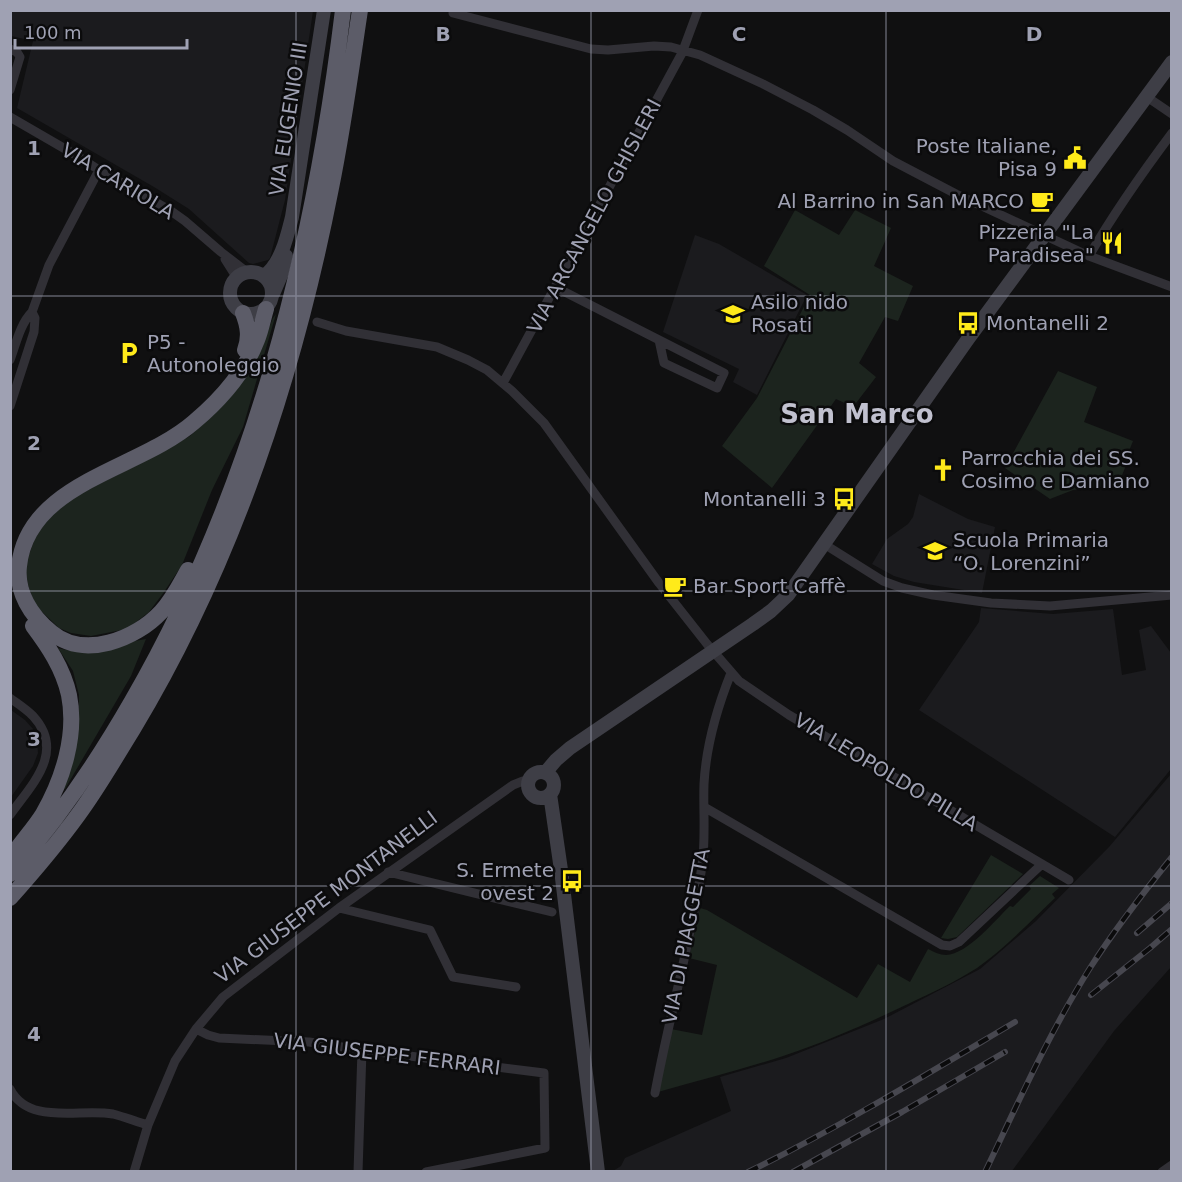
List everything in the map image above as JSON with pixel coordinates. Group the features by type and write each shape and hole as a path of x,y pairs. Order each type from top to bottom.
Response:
{"highway":[{"path":"10,898 80,813 138,721 201,603 232,533 260,456 278,376 322,153 343,10"},
{"path":"10,874 36,845 82,782 135,696 176,621 203,561 278,376 304,310 332,188 360,10"},
{"path":"233,487 176,592 154,619 128,637 98,645 64,640 43,626 30,610 21,590 18,572 21,551 36,521 59,499 75,488 164,443 210,408 227,389 248,358 258,337 269,301"},
{"path":"10,859 32,830 52,796 66,759 71,722 69,694 59,666 52,652 19,605 15,592 11,572 16,541 28,520 55,492 146,445 179,424 204,404 234,368 246,346 249,331 243,313"}],"street":[{"name":"VIA EUGENIO III","path":"269,301 286,259 288,232 296,195 324,10"},
{"name":"VIA ARCANGELO GHISLERI","path":"503,383 683,49 698,10"},
{"path":"454,12 598,50 654,46 683,49 700,55 813,110 903,167 956,194 1089,256 1172,287"},
{"path":"10,49 17,51 20,57 10,90"},
{"path":"545,773 570,748 753,624 780,603 793,589 968,339 1172,62"},
{"path":"1147,97 1172,114"},
{"name":"VIA CARIOLA","path":"10,117 171,211 221,252 242,275"},
{"path":"1089,256 1119,207 1172,133"},
{"path":"10,360 19,334 32,312 49,265 99,170"},
{"name":"VIA EUGENIO III","path":"264,276 274,266 288,232"},
{"path":"257,273 264,276 271,285 269,301 255,314 243,313 236,308 230,297 231,285 242,275 257,273"},
{"path":"555,287 724,373 717,388 664,363 659,340"},
{"path":"10,406 34,332 35,318 32,312"},
{"name":"VIA LEOPOLDO PILLA","path":"316,322 346,331 437,347 477,364 503,383 543,423 628,541 713,652 745,686 789,715 1069,880"},
{"path":"824,544 883,581 902,588 952,598 991,603 1050,606 1172,595"},
{"name":"VIA DI PIAGGETTA","path":"655,1094 698,897 704,854 704,783 710,746 720,702 731,673"},
{"path":"10,699 34,717 44,731 47,746 40,773 10,814"},
{"path":"550,794 541,797 533,795 528,789 530,777 536,773 545,773 552,778 554,786 550,794 598,1172"},
{"name":"VIA GIUSEPPE MONTANELLI","path":"134,1172 148,1125 175,1061 196,1029 223,997 388,872 513,785 528,781"},
{"path":"704,807 942,945 950,946 958,942 1042,864"},
{"path":"388,872 552,912"},
{"path":"339,908 430,930 453,977 516,987"},
{"name":"VIA GIUSEPPE FERRARI","path":"196,1029 219,1038 295,1041 544,1073 545,1148 426,1172"},
{"path":"358,1172 362,1050"},
{"path":"10,1089 22,1104 32,1109 44,1112 112,1114 148,1125"},
{"path":"1162,1172 1172,1165"}],"shaded area":[{"path":"10,11 313,11 285,200 270,258 253,264 249,263 189,209 17,108 33,41 11,36"},
{"path":"795,210 839,235 855,210 891,228 874,266 913,286 898,321 885,317 859,363 876,377 853,407 836,399 772,488 722,446 757,398 810,295 764,266"},
{"name":"Asilo nido Rosati","path":"695,235 719,244 807,295 757,395 733,382 739,369 663,332"},
{"path":"276,314 243,427 212,490 182,565 164,592 149,612 127,629 91,636 71,633 59,628 35,605 28,585 25,566 39,527 62,503 190,436 214,414 266,335"},
{"path":"1058,371 1097,387 1084,422 1133,441 1118,485 1073,490 1050,499 1005,468"},
{"name":"Scuola Primaria “O. Lorenzini”","path":"919,494 968,519 995,527 982,593 914,582 894,576 872,564 887,539 908,524 913,517"},
{"path":"981,608 1053,614 1113,609 1122,675 1146,670 1139,630 1151,626 1171,653 1171,769 1115,837 919,710 979,622"},
{"path":"146,639 131,676 65,789 62,788 79,725 79,695 73,671 58,648 91,650"},
{"path":"11,710 33,729 38,753 33,766 11,797"},
{"path":"1171,774 1171,967 1114,1031 1012,1171 613,1171 621,1166 625,1158 731,1111 720,1077 786,1058 884,1019 980,969 1036,921 1109,847"},
{"path":"991,855 1023,874 957,937 941,938"},
{"path":"1040,876 1059,888 1052,894 1055,898 997,952 960,978 878,1018 817,1044 754,1065 658,1092 671,1029 702,1035 717,965 689,958 700,908 857,998 878,964 910,982 928,949 946,955 972,943 1010,906 1013,907"}],"railway":[{"path":"985,1172 1034,1068 1075,993 1119,925 1172,857"},
{"path":"1137,933 1172,903"},
{"path":"1091,995 1172,929"},
{"path":"748,1172 850,1118 1015,1022"},
{"path":"793,1172 1005,1052"}],"place":[{"name":"Poste Italiane, Pisa 9","path":"1075,158"},
{"name":"Al Barrino in San MARCO","path":"1042,201"},
{"name":"Pizzeria \"La Paradisea\"","path":"1112,243"},
{"name":"Asilo nido Rosati","path":"733,314"},
{"name":"Montanelli 2","path":"968,323"},
{"name":"P5 - Autonoleggio","path":"129,353"},
{"name":"Parrocchia dei SS. Cosimo e Damiano","path":"943,470"},
{"name":"Montanelli 3","path":"844,499"},
{"name":"Scuola Primaria “O. Lorenzini”","path":"935,551"},
{"name":"Bar Sport Caffè","path":"675,586"},
{"name":"S. Ermete ovest 2","path":"572,881"}],"district":[{"name":"San Marco","path":"857,414"}]}
